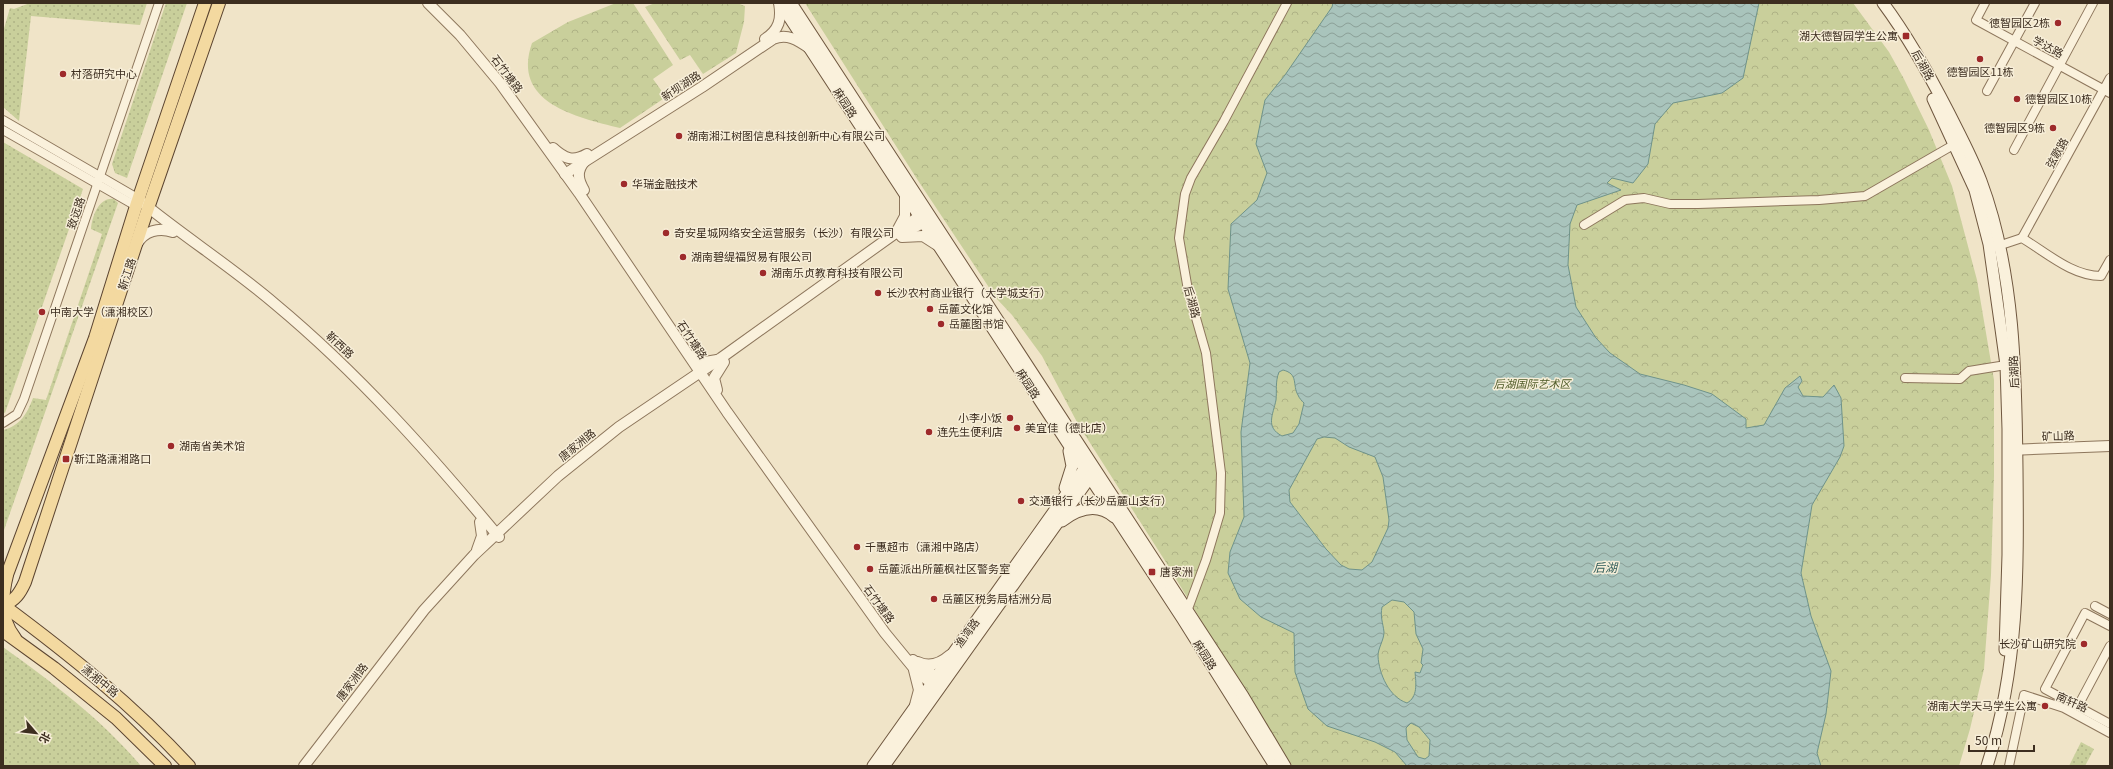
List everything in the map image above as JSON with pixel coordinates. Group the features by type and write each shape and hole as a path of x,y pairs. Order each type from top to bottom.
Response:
{"main road":[{"path":"20,643 13,636 8,626 3,605 6,576 78,386 137,202 205,3"},
{"name":"靳江路","path":"22,590 156,185 219,3"},
{"name":"麻园路","path":"779,3 905,195 925,217 939,247 1066,443 1089,470 1118,520 1185,615 1275,766"},
{"name":"麻园路","path":"791,3 925,217 1089,470 1285,766"},
{"name":"后湖路","path":"1875,3 1911,57 1955,144 1975,190 1989,244 2006,365 2012,453 2017,591 2014,632 2000,717 1987,766"},
{"name":"后湖路","path":"1883,3 1916,51 1969,152 1982,182 1998,246 2009,306 2015,384 2006,638 2000,681 1980,766"},
{"path":"1053,512 1070,475 1071,458 1066,443"},
{"name":"渔湾路","path":"873,766 913,710 938,683 956,649 1053,512 1089,470"},
{"name":"渔湾路","path":"884,766 938,683 1051,531 1089,470"},
{"path":"1051,531 1070,515 1087,508 1102,510 1118,520"},
{"path":"3,605 12,602 22,590"},
{"path":"22,590 21,612 23,618 31,627"},
{"name":"潇湘中路","path":"3,605 119,697 169,744 189,766"},
{"name":"潇湘中路","path":"3,631 116,718 165,766"}],"street":[{"path":"3,418 13,411 19,400 98,179 155,3"},
{"name":"致远路","path":"3,423 17,414 24,399 159,3"},
{"name":"石竹塘路","path":"428,3 480,57 566,171 691,357 887,630 909,660 938,683"},
{"name":"石竹塘路","path":"436,3 487,57 553,148 566,171 584,190 691,357"},
{"name":"新坝湖路","path":"566,171 772,34 780,21 779,3"},
{"name":"后湖路","path":"1185,615 1220,513 1221,473 1206,352 1188,290 1179,238 1185,194 1191,178 1224,121 1287,3"},
{"name":"学达路","path":"1985,3 1976,20 2107,92"},
{"path":"1987,92 2035,3"},
{"path":"2014,150 2093,3"},
{"name":"新坝湖路","path":"588,156 702,87 773,39 787,36 797,40 810,50"},
{"name":"弦歌路","path":"2022,238 2107,92 2110,78"},
{"path":"3,120 137,202"},
{"path":"3,130 98,179"},
{"path":"1584,225 1625,200 1631,199 1644,198 1670,204 1698,204 1819,200 1865,196 1955,144"},
{"path":"553,148 562,157 571,159 588,156"},
{"path":"584,190 579,179 579,174 582,165 588,156"},
{"path":"156,185 155,201 163,219"},
{"path":"905,195 905,216 895,236 923,236 932,240 939,247"},
{"name":"靳西路","path":"137,202 172,232 243,282 334,362 400,430 496,537"},
{"name":"靳西路","path":"148,211 163,219 247,280 335,356 408,431 482,521"},
{"name":"唐家洲路","path":"304,766 402,636 474,555 561,478 598,449 895,236 925,217"},
{"path":"135,250 141,238 153,231 165,230 172,232"},
{"path":"1998,246 2022,238 2075,271 2087,276 2102,276 2110,260"},
{"path":"691,357 710,362 723,360 714,378 715,391 696,384 688,385 692,370 691,357"},
{"path":"1904,378 1960,379 1969,371 2006,365"},
{"name":"唐家洲路","path":"310,766 433,605 512,518 592,447 688,385"},
{"name":"矿山路","path":"2012,453 2110,446"},
{"name":"矿山路","path":"2012,453 2110,452"},
{"path":"474,555 482,536 482,521 496,524 512,518"},
{"path":"2094,606 2110,614"},
{"path":"2110,626 2086,613 2045,689 2110,724"},
{"path":"2078,706 2110,646"},
{"path":"909,660 924,665 935,664 945,659 956,649"},
{"path":"909,660 916,674 919,690 913,710"},
{"name":"南轩路","path":"2009,766 2024,695 2064,708 2110,733"}],"green space":[{"path":"30,3 147,3 140,25 31,16 19,121 3,107 3,32 10,8 14,9"},
{"path":"166,3 187,3 127,178 115,173 112,164"},
{"path":"616,3 633,3 673,65 653,79 666,97 620,128 585,119 552,104 539,93 531,80 528,63 532,43 568,22"},
{"path":"655,3 737,3 745,6 744,22 736,53 703,74 690,55 680,60 645,7"},
{"name":"后湖国际艺术区","path":"805,3 1853,3 1889,52 1904,79 1929,130 1952,186 1977,280 1994,380 1994,476 1991,575 1984,669 1970,729 1959,766 1289,766 1167,564 1078,424 1042,356 1012,315 996,298 917,179"},
{"path":"3,142 83,189 5,413 3,412"},
{"path":"114,199 118,203 3,533 3,430 14,426 22,418 33,398 46,400 102,234 91,229 95,213 100,204 104,201"},
{"path":"3,647 76,702 110,733 141,766 3,766"},
{"path":"2081,742 2094,749 2085,766 2069,766"}],"water":[{"name":"后湖","path":"1333,3 1759,3 1743,78 1722,93 1673,103 1655,124 1648,164 1633,183 1612,178 1607,183 1621,190 1577,205 1570,224 1568,265 1576,307 1596,338 1610,353 1640,374 1712,394 1746,419 1746,428 1764,425 1785,388 1800,376 1802,381 1798,387 1803,396 1823,397 1834,385 1841,398 1844,446 1840,457 1812,505 1801,573 1811,616 1831,671 1826,714 1817,753 1821,766 1407,766 1395,752 1375,742 1327,726 1308,709 1295,672 1294,633 1261,617 1240,599 1228,573 1230,552 1244,517 1241,432 1250,363 1228,289 1231,224 1257,200 1267,173 1256,144 1265,100 1285,75 1332,7","holes":["1283,370 1291,374 1296,391 1304,403 1299,424 1293,433 1282,436 1273,429 1272,425 1279,372","1324,437 1335,438 1349,447 1375,457 1383,477 1389,520 1388,528 1372,562 1362,570 1349,569 1341,565 1326,549 1290,502 1289,490 1317,439","1392,600 1404,602 1414,612 1416,634 1423,649 1421,663 1423,665 1420,673 1415,672 1415,693 1411,700 1407,703 1395,696 1390,690 1380,670 1378,656 1384,632 1381,617 1382,607","1411,723 1419,727 1430,740 1429,756 1425,759 1418,757 1407,740 1406,728"]}],"place":[{"name":"徳智园区2栋","path":"2058,23"},
{"name":"湖大德智园学生公寓","path":"1906,36"},
{"name":"德智园区11栋","path":"1980,59"},
{"name":"村落研究中心","path":"63,74"},
{"name":"德智园区10栋","path":"2017,99"},
{"name":"德智园区9栋","path":"2053,128"},
{"name":"湖南湘江树图信息科技创新中心有限公司","path":"679,136"},
{"name":"华瑞金融技术","path":"624,184"},
{"name":"奇安星城网络安全运营服务（长沙）有限公司","path":"666,233"},
{"name":"湖南碧缇福贸易有限公司","path":"683,257"},
{"name":"湖南乐贞教育科技有限公司","path":"763,273"},
{"name":"长沙农村商业银行（大学城支行）","path":"878,293"},
{"name":"岳麓文化馆","path":"930,309"},
{"name":"中南大学（潇湘校区）","path":"42,312"},
{"name":"岳麓图书馆","path":"941,324"},
{"name":"小李小饭","path":"1010,418"},
{"name":"美宜佳（德比店）","path":"1017,428"},
{"name":"连先生便利店","path":"929,432"},
{"name":"湖南省美术馆","path":"171,446"},
{"name":"靳江路潇湘路口","path":"66,459"},
{"name":"交通银行（长沙岳麓山支行）","path":"1021,501"},
{"name":"千惠超市（潇湘中路店）","path":"857,547"},
{"name":"岳麓派出所麓枫社区警务室","path":"870,569"},
{"name":"唐家洲","path":"1152,572"},
{"name":"岳麓区税务局桔洲分局","path":"934,599"},
{"name":"长沙矿山研究院","path":"2084,644"},
{"name":"湖南大学天马学生公寓","path":"2045,706"}]}
